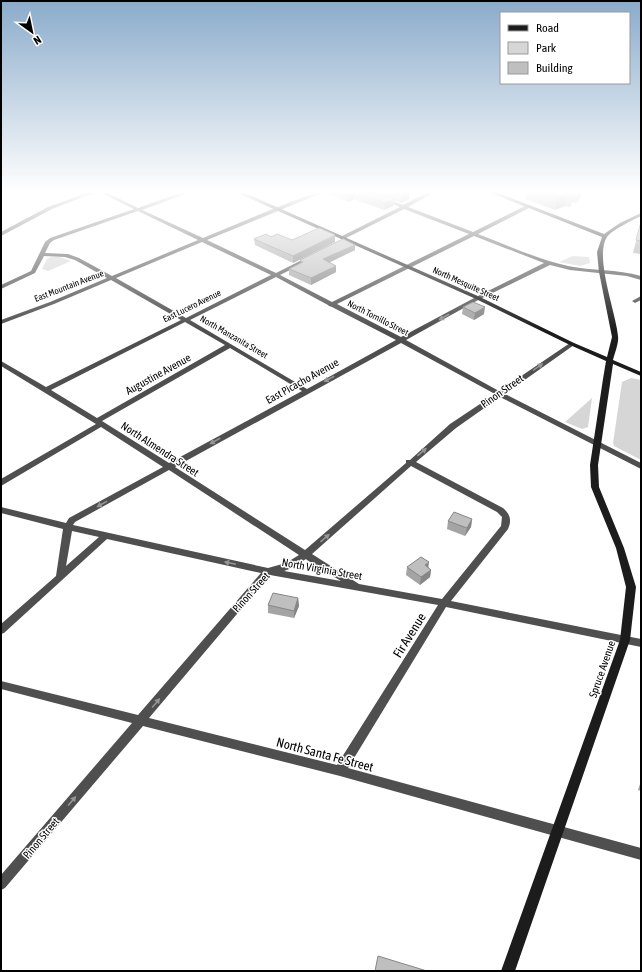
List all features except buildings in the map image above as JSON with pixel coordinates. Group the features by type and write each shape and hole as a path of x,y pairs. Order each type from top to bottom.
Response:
{"main road":[{"name":"North Mesquite Street","path":"340,238 478,298 572,344 641,374"},
{"path":"602,272 600,252 604,238"},
{"name":"Spruce Avenue","path":"508,971 625,640 631,587 620,548 595,487 594,465 606,379 615,337 602,272"}],"street":[{"path":"1,287 33,272 48,242 54,238"},
{"name":"North Tornillo Street","path":"199,238 276,275 331,305 401,340 498,393 641,466"},
{"name":"East Mountain Avenue","path":"1,322 112,279 207,238"},
{"path":"331,305 463,238"},
{"path":"484,238 549,263 570,268 627,274 641,278"},
{"name":"North Manzanita Street","path":"42,254 72,256 306,391"},
{"name":"East Lucero Avenue","path":"47,390 318,254"},
{"name":"East Picacho Avenue","path":"68,527 72,520 306,391 478,298 549,263"},
{"name":"Pinon Street","path":"1,884 268,571 289,566 305,555 453,426 498,393 572,344"},
{"name":"Augustine Avenue","path":"1,483 99,422 230,346"},
{"name":"North Almendra Street","path":"1,364 99,422 168,468 359,588"},
{"name":"Fir Avenue","path":"340,771 444,603 506,527 507,518 500,510 410,462"},
{"name":"North Virginia Street","path":"1,510 68,527 268,571 444,603 641,643"},
{"path":"60,577 68,527"},
{"path":"1,630 106,535"},
{"name":"North Santa Fe Street","path":"1,685 340,771 641,854"}],"green space":[{"path":"573,256 589,257 590,263 580,266 559,262"},
{"path":"51,257 60,257 71,261 48,271 42,269 47,259"},
{"path":"631,378 641,380 641,460 614,446 613,443 622,382"},
{"path":"592,398 588,427 582,429 565,422"}]}
